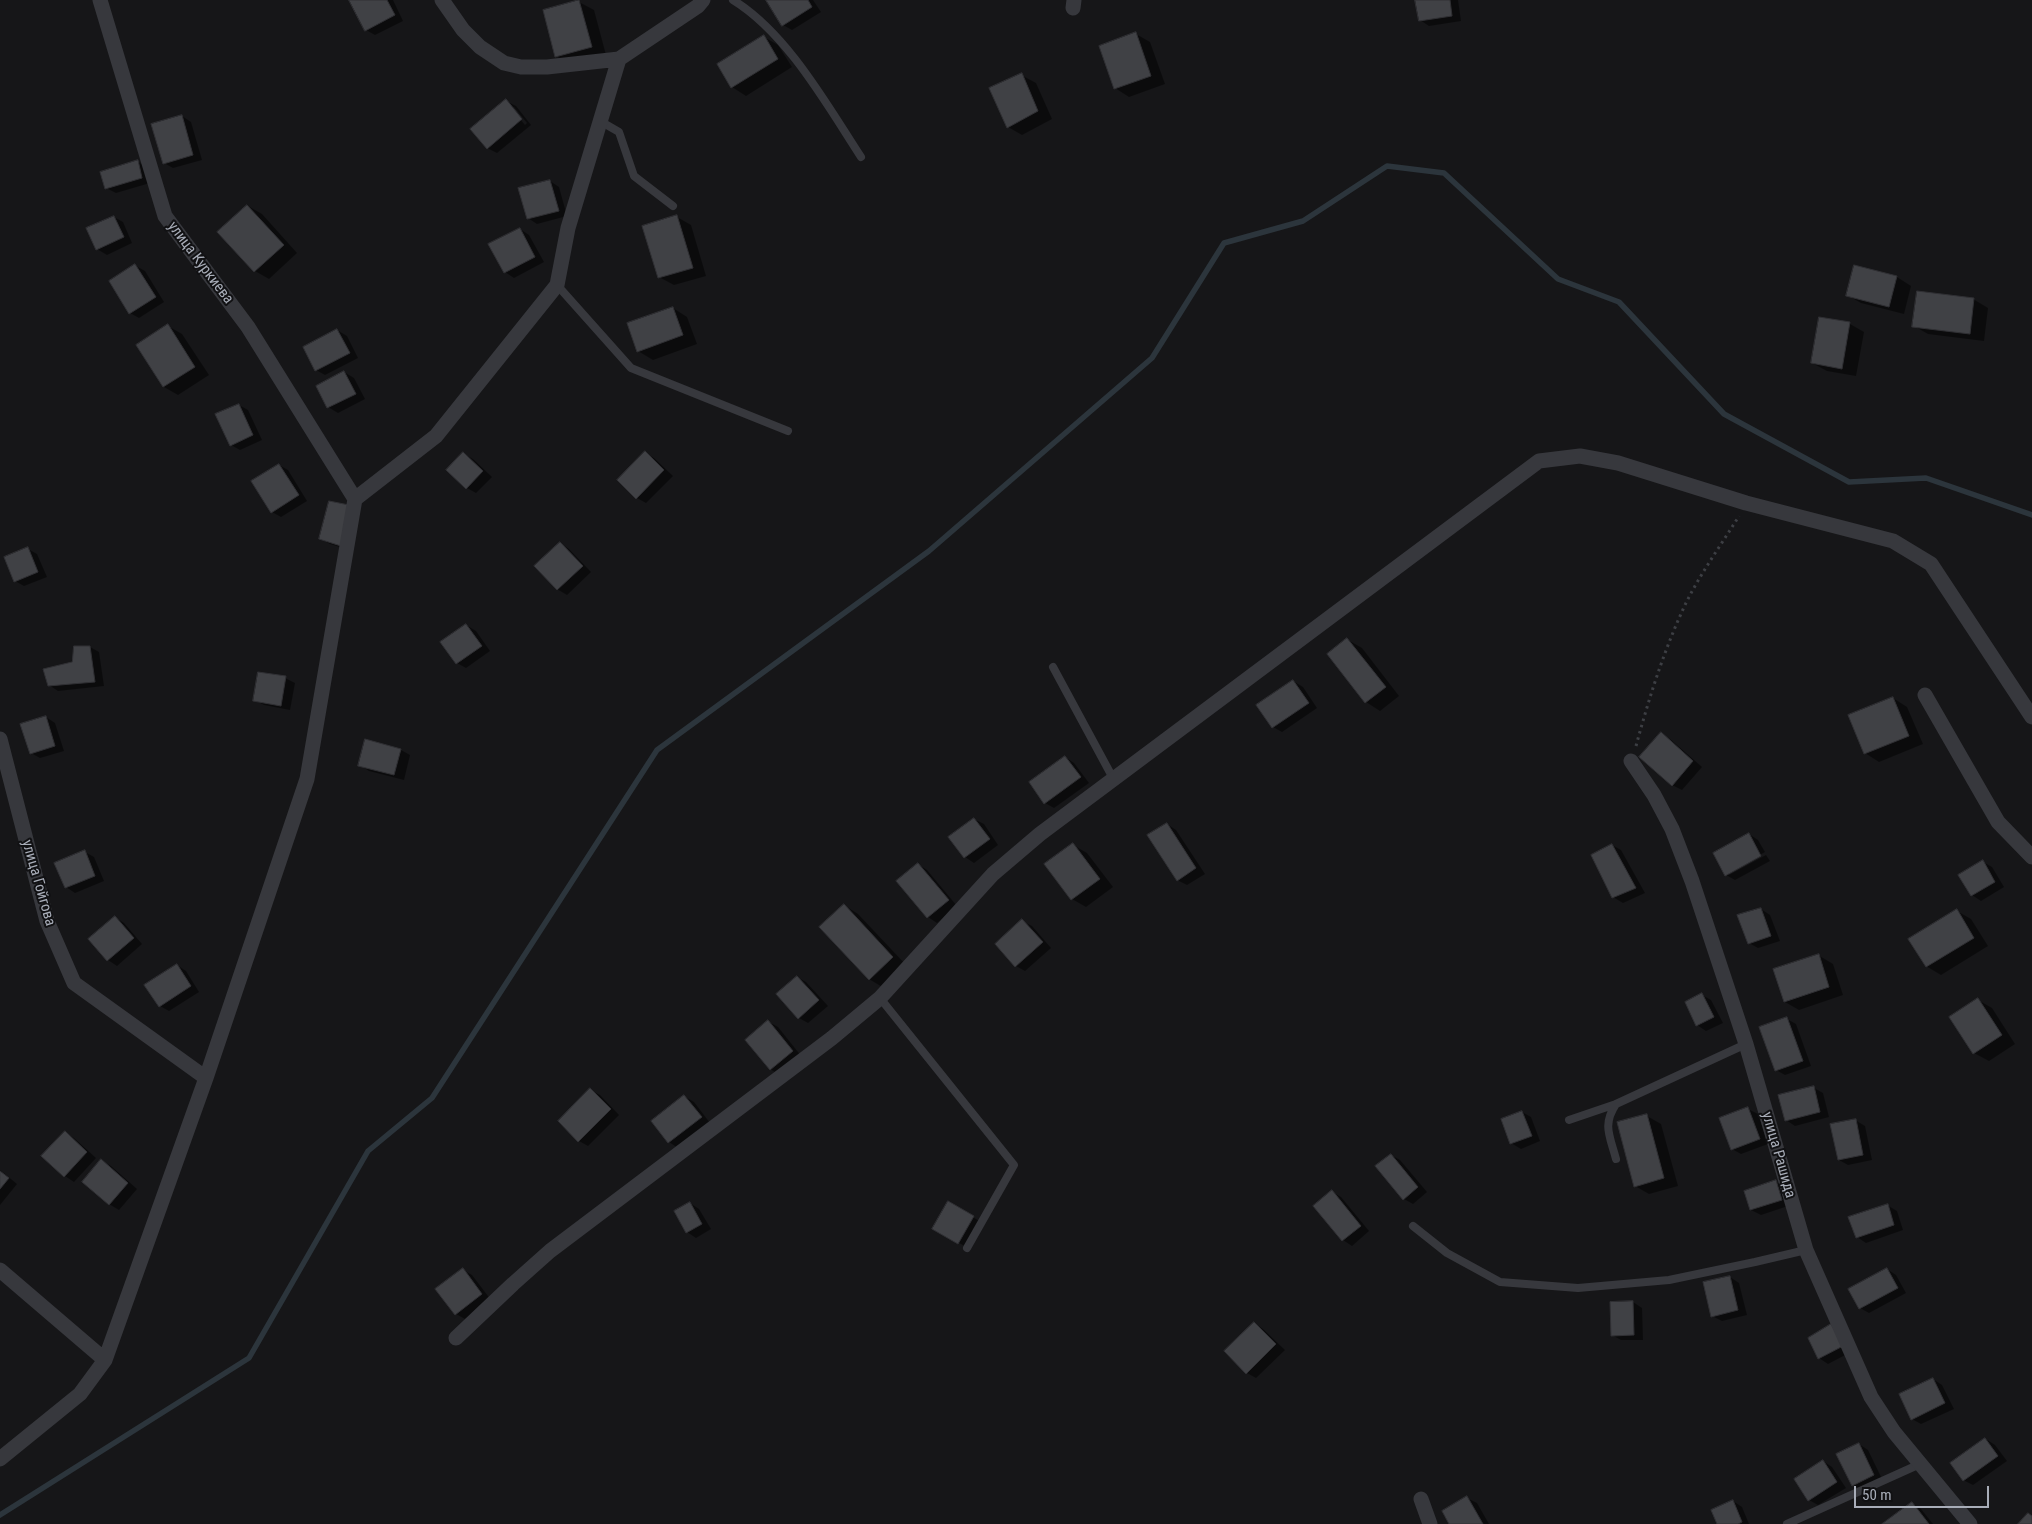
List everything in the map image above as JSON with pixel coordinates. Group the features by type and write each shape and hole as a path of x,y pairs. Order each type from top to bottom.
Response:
{"street":[{"name":"улица Куркиева","path":"100,0 165,216 248,327 356,499"},
{"path":"442,0 463,30 480,47 504,63 521,67 547,67 619,59 698,6 703,0"},
{"path":"0,1460 80,1394 105,1360 206,1078 307,779 356,499 436,436 557,285 568,228 619,59"},
{"path":"456,1338 550,1252 832,1038 880,998 992,874 1040,834 1539,461 1580,456 1618,463 1746,503 1893,541 1931,564 2032,717"},
{"path":"1925,695 1998,822 2032,857"},
{"name":"улица Гойгова","path":"0,739 47,921 74,983 206,1078"},
{"name":"улица Рашида","path":"1631,761 1654,795 1672,829 1692,881 1746,1044 1806,1250 1871,1397 1894,1432 1970,1524"},
{"path":"0,1270 105,1360"},
{"path":"1421,1499 1430,1524"}],"lane":[{"path":"733,0 752,12 802,69 861,157"},
{"path":"600,122 619,132 634,176 673,206"},
{"path":"557,285 631,368 788,432"},
{"path":"1052,667 1114,780"},
{"path":"880,998 1014,1165 967,1248"},
{"path":"1569,1120 1616,1104 1746,1044"},
{"path":"1616,1104 1609,1115 1607,1124 1616,1159"},
{"path":"1413,1226 1447,1254 1500,1282 1578,1288 1669,1280 1806,1250"},
{"path":"1787,1524 1920,1464"}],"path":[{"path":"1631,761 1648,704 1686,603 1746,503"}],"building":[{"path":"349,0 387,0 395,15 365,31"},
{"path":"579,0 592,47 555,57 543,10"},
{"path":"766,0 808,0 812,7 782,26"},
{"path":"1415,0 1450,0 1452,16 1419,21"},
{"path":"1136,32 1151,76 1114,89 1099,46"},
{"path":"764,35 778,59 731,88 717,64"},
{"path":"1022,73 1038,111 1007,128 989,88"},
{"path":"506,99 522,119 487,149 470,129"},
{"path":"182,115 193,155 163,164 151,124"},
{"path":"138,160 142,178 105,189 100,172"},
{"path":"550,180 559,211 527,219 518,188"},
{"path":"247,205 284,245 254,272 217,232"},
{"path":"677,215 693,268 658,278 642,226"},
{"path":"114,216 124,237 96,250 86,228"},
{"path":"520,228 535,257 504,273 488,244"},
{"path":"135,264 156,297 129,314 109,281"},
{"path":"1854,265 1897,276 1889,307 1846,296"},
{"path":"1917,291 1974,298 1970,334 1912,327"},
{"path":"673,307 683,335 637,352 627,323"},
{"path":"1819,317 1850,322 1842,369 1811,363"},
{"path":"168,324 195,367 163,387 136,345"},
{"path":"337,329 350,353 315,371 303,347"},
{"path":"344,371 356,394 327,408 316,386"},
{"path":"239,404 253,435 230,446 215,414"},
{"path":"645,451 664,470 636,499 617,480"},
{"path":"463,452 483,471 466,489 446,470"},
{"path":"279,464 299,495 271,513 251,481"},
{"path":"329,501 349,505 341,546 319,539"},
{"path":"560,542 583,566 557,590 534,566"},
{"path":"28,547 38,572 14,582 4,557"},
{"path":"466,624 482,646 456,664 440,642"},
{"path":"1347,638 1386,687 1365,703 1327,654"},
{"path":"74,646 90,646 95,682 48,686 43,669 72,662"},
{"path":"258,672 286,676 281,706 253,701"},
{"path":"1293,680 1309,703 1272,728 1256,705"},
{"path":"1893,697 1909,736 1864,754 1848,715"},
{"path":"46,716 55,746 30,754 20,724"},
{"path":"1661,732 1693,761 1672,786 1639,757"},
{"path":"365,739 401,749 394,775 358,766"},
{"path":"1065,756 1081,777 1044,804 1029,782"},
{"path":"974,818 990,839 964,858 948,837"},
{"path":"1167,823 1196,868 1177,881 1147,835"},
{"path":"1749,833 1761,856 1725,876 1713,853"},
{"path":"1073,843 1100,879 1071,900 1044,864"},
{"path":"1612,844 1636,888 1612,898 1591,855"},
{"path":"85,850 95,876 65,888 54,863"},
{"path":"1983,860 1995,882 1971,896 1958,875"},
{"path":"918,863 949,900 927,918 896,881"},
{"path":"844,904 893,957 869,980 819,927"},
{"path":"1761,908 1771,936 1748,944 1737,915"},
{"path":"1957,909 1974,938 1926,967 1908,939"},
{"path":"115,916 134,938 107,961 88,939"},
{"path":"1022,919 1043,942 1015,967 995,944"},
{"path":"1819,954 1829,987 1784,1002 1773,969"},
{"path":"177,964 191,986 159,1007 144,985"},
{"path":"797,976 819,1000 798,1019 776,994"},
{"path":"1702,993 1714,1017 1696,1026 1685,1002"},
{"path":"1978,998 2002,1035 1973,1054 1949,1017"},
{"path":"1787,1017 1803,1061 1775,1071 1759,1027"},
{"path":"768,1020 793,1051 770,1070 745,1040"},
{"path":"1814,1086 1820,1112 1785,1121 1778,1095"},
{"path":"590,1088 611,1109 578,1142 558,1121"},
{"path":"684,1095 702,1117 668,1143 651,1121"},
{"path":"1748,1107 1760,1139 1731,1150 1719,1118"},
{"path":"1522,1111 1532,1136 1510,1144 1501,1119"},
{"path":"1647,1114 1664,1178 1634,1187 1617,1122"},
{"path":"1856,1119 1863,1155 1838,1160 1830,1124"},
{"path":"65,1131 87,1152 64,1177 41,1156"},
{"path":"1391,1154 1418,1187 1403,1200 1375,1166"},
{"path":"101,1159 128,1183 109,1205 82,1182"},
{"path":"0,1171 9,1178 0,1189"},
{"path":"1776,1180 1782,1200 1750,1210 1744,1191"},
{"path":"1332,1190 1361,1226 1342,1241 1313,1206"},
{"path":"948,1201 974,1216 958,1244 932,1229"},
{"path":"690,1202 702,1224 686,1233 674,1211"},
{"path":"1888,1204 1894,1225 1856,1238 1848,1217"},
{"path":"463,1268 482,1294 455,1315 435,1289"},
{"path":"1887,1268 1898,1288 1859,1309 1848,1289"},
{"path":"1730,1276 1738,1310 1711,1317 1703,1282"},
{"path":"1633,1301 1634,1335 1611,1336 1610,1302"},
{"path":"1254,1322 1276,1344 1246,1374 1224,1351"},
{"path":"1831,1324 1843,1346 1818,1359 1808,1338"},
{"path":"1933,1378 1945,1403 1911,1420 1899,1394"},
{"path":"1985,1438 1998,1456 1963,1481 1950,1463"},
{"path":"1859,1443 1874,1475 1852,1486 1836,1454"},
{"path":"1823,1460 1837,1482 1808,1501 1794,1479"},
{"path":"1467,1496 1483,1524 1449,1524 1442,1511"},
{"path":"1733,1500 1742,1522 1738,1524 1717,1524 1711,1510"},
{"path":"1912,1502 1929,1524 1882,1524"},
{"path":"2028,1513 2032,1516 2032,1524 2018,1524"}],"waterway":[{"path":"0,1515 249,1358 368,1151 432,1098 657,750 929,551 1152,358 1224,243 1303,221 1387,166 1444,173 1558,279 1619,302 1724,414 1849,482 1926,478 2032,515"}]}
